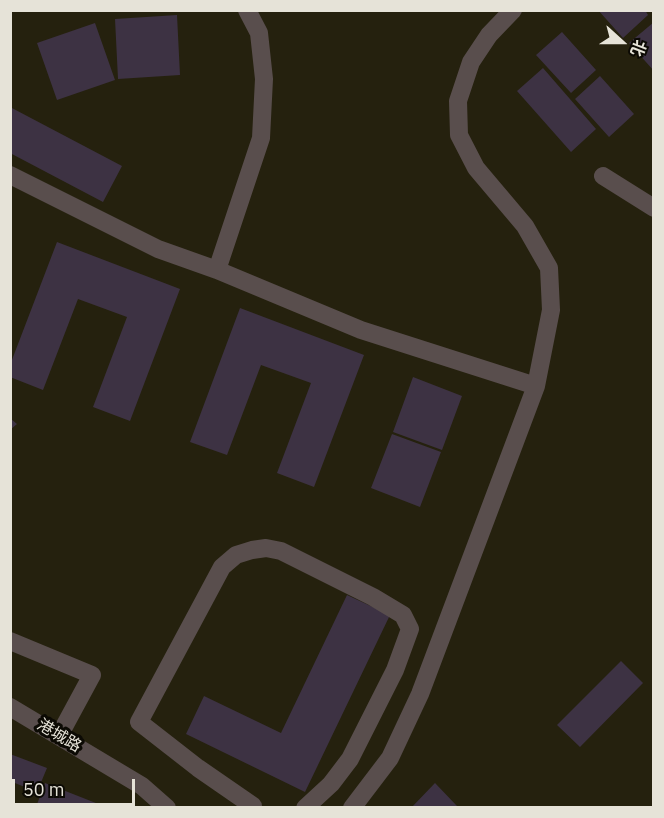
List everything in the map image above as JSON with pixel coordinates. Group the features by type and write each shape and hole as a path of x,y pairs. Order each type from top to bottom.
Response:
{"street":[{"path":"217,270 261,138 264,80 260,33 247,10"},
{"path":"352,807 390,758 420,694 536,386 551,310 549,268 525,226 476,168 459,135 458,101 471,62 489,35 513,10"},
{"path":"10,175 158,249 217,270 360,330 536,386"},
{"path":"603,176 654,208"},
{"path":"254,807 198,768 139,722 222,567 236,555 266,548 281,551 374,597 403,615 410,629 394,670 350,759 331,784 305,807"},
{"path":"10,641 92,675 59,736"},
{"name":"港城路","path":"10,707 142,786 167,807"}],"building":[{"path":"598,10 645,10 648,15 623,38"},
{"path":"177,15 180,75 118,79 115,19"},
{"path":"654,22 654,71 629,43"},
{"path":"95,23 115,80 57,100 37,43"},
{"path":"562,32 596,70 571,93 536,55"},
{"path":"543,68 596,129 571,152 517,91"},
{"path":"600,76 634,114 609,137 575,99"},
{"path":"10,107 122,166 103,202 10,153"},
{"path":"57,242 180,289 130,421 93,407 127,317 78,299 43,390 10,377 10,365"},
{"path":"240,308 364,355 314,487 277,473 311,383 261,365 227,455 190,442"},
{"path":"413,377 462,396 442,450 393,432"},
{"path":"10,418 17,424 10,430"},
{"path":"392,434 441,452 420,507 371,488"},
{"path":"347,595 390,615 305,792 186,734 204,696 281,733"},
{"path":"621,661 643,683 580,747 557,725"},
{"path":"10,754 47,768 37,792 10,781"},
{"path":"45,783 106,807 106,808 36,807"},
{"path":"435,783 457,806 455,808 411,808"}]}
